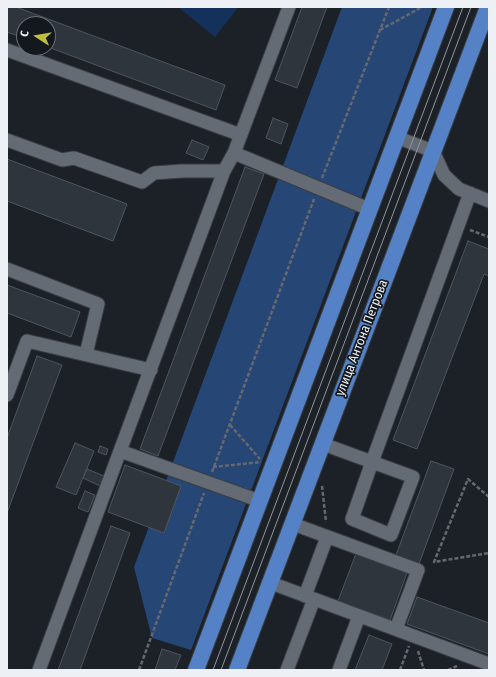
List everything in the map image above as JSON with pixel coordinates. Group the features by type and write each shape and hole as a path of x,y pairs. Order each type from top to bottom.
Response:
{"main road":[{"path":"196,670 446,7"},
{"name":"улица Антона Петрова","path":"237,670 488,7"}],"street":[{"path":"39,670 224,171 234,153 289,7"},
{"path":"7,50 241,135"},
{"path":"396,137 433,151 444,175 459,189 489,201"},
{"path":"7,140 62,160 74,158 142,182 154,173 224,171"},
{"path":"234,153 369,209"},
{"path":"323,444 372,462 413,477 391,535 352,519 372,462 470,194"},
{"path":"7,269 98,304 86,354"},
{"path":"7,395 27,341 151,370"},
{"path":"120,452 260,501"},
{"path":"293,524 418,570 396,629"},
{"path":"287,670 327,537"},
{"path":"271,583 489,664"},
{"path":"339,670 359,616"}],"path":[{"path":"139,670 213,467 318,188 389,7"},
{"path":"380,30 422,7"},
{"path":"213,467 263,462 230,425"},
{"path":"489,498 468,479 434,562 489,553"},
{"path":"322,485 327,537"},
{"path":"400,670 413,636"},
{"path":"448,670 462,664"}],"shaded area":[{"path":"178,7 235,7 237,9 215,37"},
{"path":"342,7 433,7 191,650 152,638 134,567"}],"building":[{"path":"7,7 16,7 40,16 16,16 16,35 7,32"},
{"path":"302,7 327,7 297,88 275,80"},
{"path":"56,22 225,85 216,110 56,50"},
{"path":"273,118 288,124 281,144 266,138"},
{"path":"192,140 209,147 203,160 186,153"},
{"path":"7,159 127,204 113,241 7,201"},
{"path":"245,167 264,174 158,456 140,449"},
{"path":"468,241 489,249 489,276 484,274 417,449 393,440"},
{"path":"7,285 80,312 71,337 7,313"},
{"path":"37,356 62,365 7,513 7,438"},
{"path":"75,443 94,451 76,495 56,487"},
{"path":"100,446 108,449 106,455 98,452"},
{"path":"431,461 454,469 419,564 396,555"},
{"path":"125,465 181,486 164,533 108,512"},
{"path":"87,469 104,476 100,486 83,478"},
{"path":"85,491 95,495 88,512 78,508"},
{"path":"111,526 130,533 80,670 58,670"},
{"path":"357,551 408,570 390,620 338,601"},
{"path":"417,597 489,623 489,654 407,624"},
{"path":"369,635 392,644 382,670 355,670"},
{"path":"162,649 181,655 175,670 155,670"}],"tram line":[{"path":"213,670 463,7"},
{"path":"221,670 471,7"}]}
